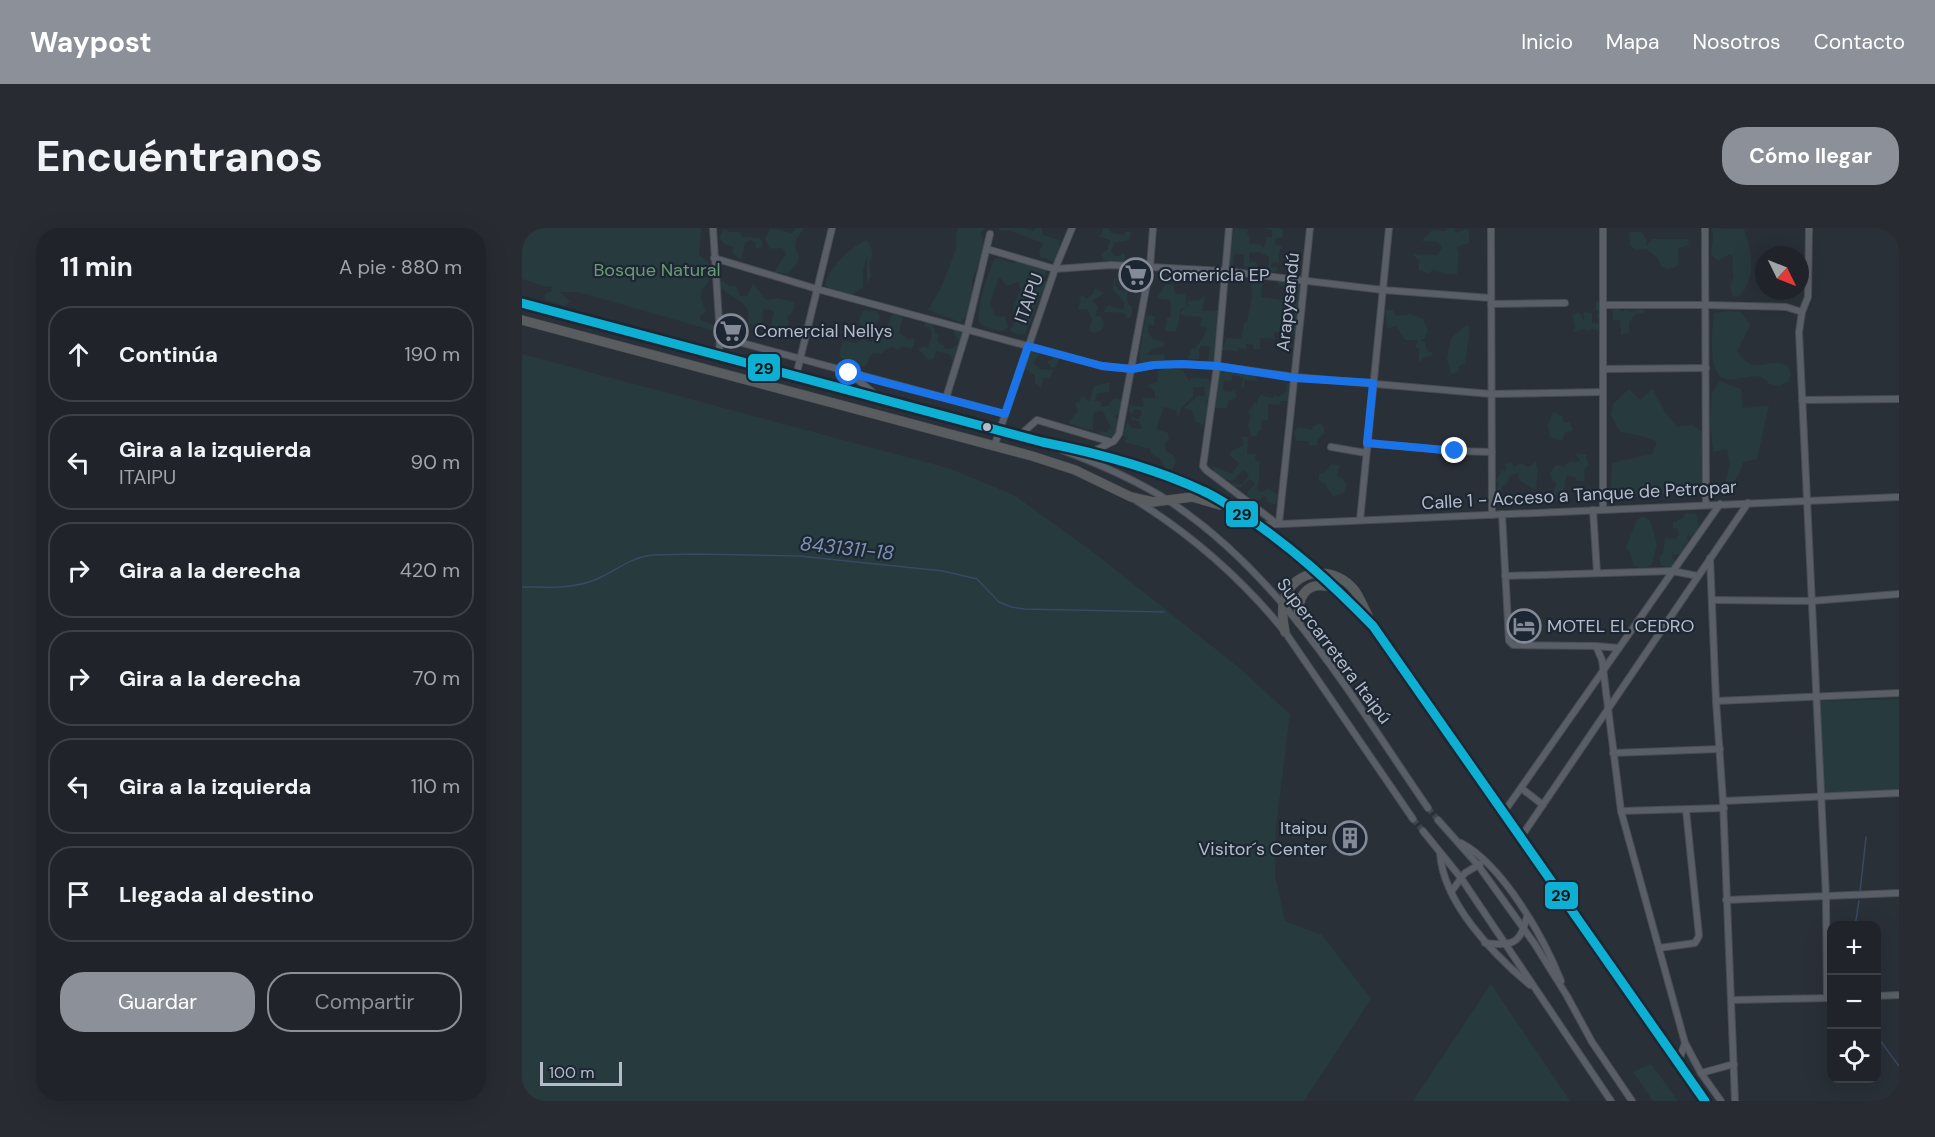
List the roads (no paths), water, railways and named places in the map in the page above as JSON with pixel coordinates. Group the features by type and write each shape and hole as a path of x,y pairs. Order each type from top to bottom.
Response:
{"highway":[{"path":"522,303 1019,436 1092,452 1180,481 1220,500 1260,525 1319,572 1373,626"},
{"path":"522,320 1032,456 1075,470 1131,497 1154,502 1192,498 1204,500 1244,515"},
{"path":"1285,632 1283,603 1294,583 1306,575 1319,572 1333,574 1354,590 1373,626 1705,1101"},
{"path":"1299,622 1299,602 1305,591 1316,586 1336,588"}],"street":[{"path":"713,228 720,336 718,355"},
{"path":"796,376 832,228"},
{"name":"ITAIPU","path":"994,447 1055,269 1072,228"},
{"path":"1092,452 1117,438 1119,434 1150,267 1153,228"},
{"path":"1229,228 1217,366 1204,467 1278,523"},
{"name":"Arapysandú","path":"1278,523 1310,228"},
{"path":"1360,520 1389,228"},
{"path":"1491,228 1492,515"},
{"path":"1603,228 1603,509"},
{"path":"1706,228 1706,505"},
{"path":"1809,228 1808,297 1802,312 1799,332 1828,975"},
{"path":"946,398 967,330 990,234"},
{"path":"987,249 1055,269 1111,265 1225,271 1491,301 1565,303"},
{"path":"714,258 817,289 1102,366 1132,369 1174,364 1217,366 1295,378 1491,394 1603,392"},
{"path":"1604,306 1705,305 1786,308 1802,312"},
{"path":"720,336 1005,414"},
{"path":"1604,369 1706,368"},
{"path":"849,373 880,399"},
{"path":"1802,400 1899,399"},
{"path":"1019,436 1037,420 1044,420 1111,442"},
{"name":"Supercarretera Itaipú","path":"1042,442 1124,476 1167,500 1241,559 1299,622 1428,808"},
{"path":"1367,443 1491,452"},
{"path":"1331,447 1366,453"},
{"name":"Supercarretera Itaipú","path":"1131,497 1209,553 1251,593 1285,632 1413,819"},
{"name":"Calle 1 - Acceso a Tanque de Petropar","path":"1260,525 1899,497"},
{"path":"1521,837 1749,503"},
{"path":"1504,812 1720,504"},
{"path":"1593,510 1597,573"},
{"path":"1502,514 1509,641 1513,645 1619,648"},
{"path":"1710,558 1716,702 1724,804 1734,1101"},
{"path":"1505,576 1672,571 1698,576"},
{"path":"1712,600 1811,601 1899,594"},
{"path":"1596,646 1602,660 1621,811 1685,1043 1701,1073 1721,1101"},
{"path":"1716,702 1815,695 1899,693"},
{"path":"1613,753 1720,749"},
{"path":"1521,788 1543,805"},
{"path":"1621,811 1686,810 1724,804 1820,796 1899,793"},
{"path":"1659,948 1695,943 1699,936 1686,810"},
{"path":"1437,820 1478,865 1524,930 1567,996 1592,1042 1632,1101"},
{"path":"1423,831 1461,878 1611,1101"},
{"path":"1456,840 1472,850 1497,873 1527,916 1552,958 1567,996"},
{"path":"1440,853 1441,866 1451,892 1484,943 1537,992"},
{"path":"1451,892 1470,870 1486,862"},
{"path":"1726,900 1899,893"},
{"path":"1484,943 1507,945 1517,940 1524,930 1527,916"},
{"path":"1881,996 1899,996"},
{"path":"1731,1000 1827,998"},
{"path":"1678,1063 1685,1043"},
{"path":"1701,1073 1734,1064"}],"waterway":[{"name":"8431311-18","path":"522,587 584,584 627,563 651,555 799,556 943,571 977,579 999,602 1024,609 1164,612"},
{"path":"1860,892 1866,837"},
{"path":"1856,921 1859,901"},
{"path":"1881,1042 1899,1066"}],"tunnel":[{"path":"1428,808 1438,820"},
{"path":"1413,819 1423,831"}],"place":[{"name":"Comericla EP","path":"1136,275"},
{"name":"Comercial Nellys","path":"731,331"},
{"name":"MOTEL EL CEDRO","path":"1524,626"},
{"name":"Itaipu Visitor´s Center","path":"1350,838"}],"park label":[{"name":"Bosque Natural","path":"657,270"}]}
